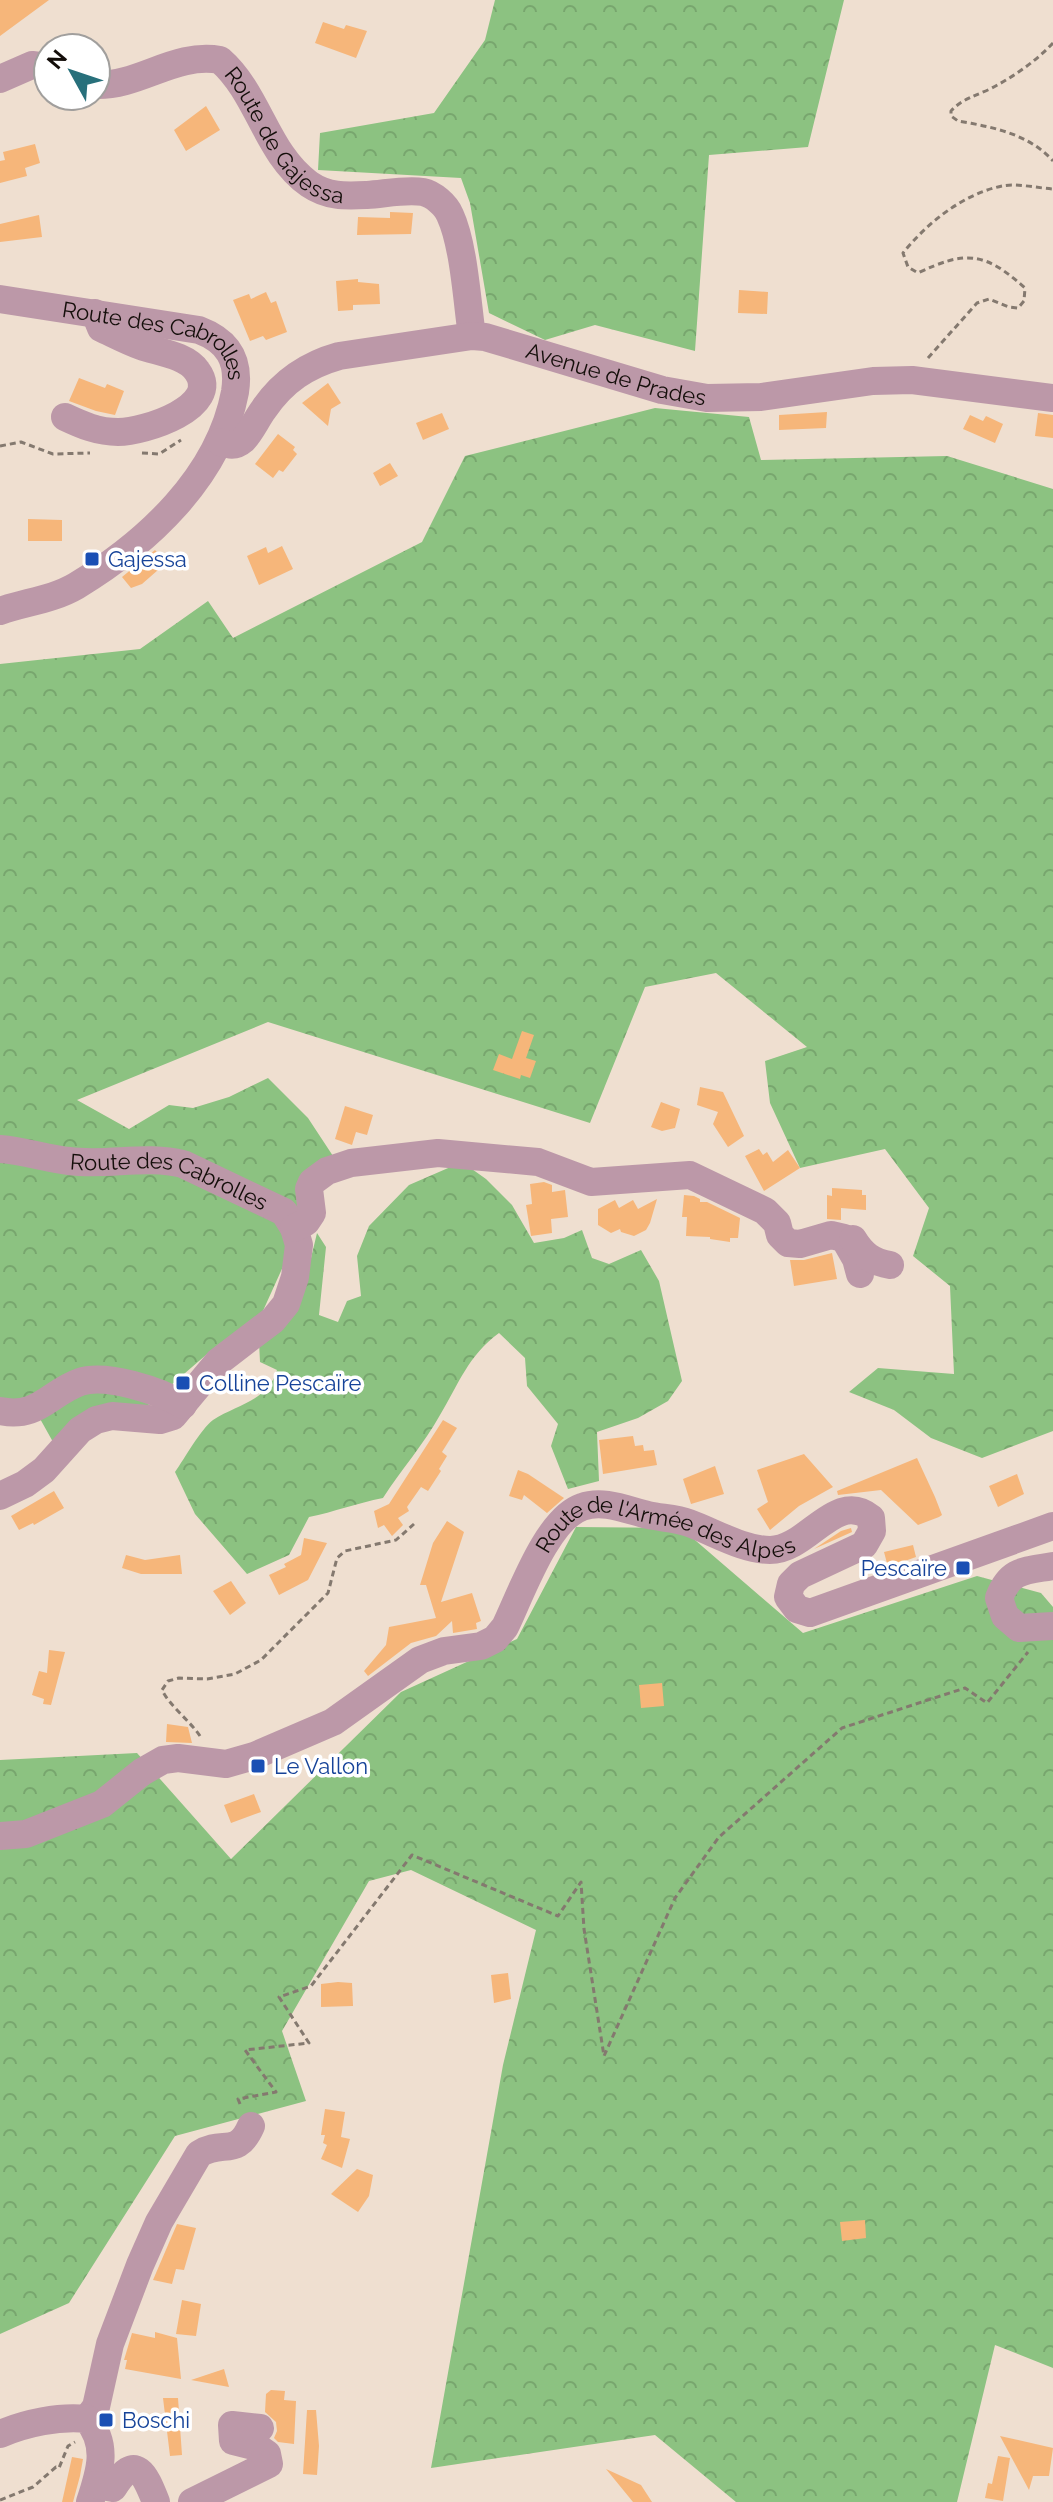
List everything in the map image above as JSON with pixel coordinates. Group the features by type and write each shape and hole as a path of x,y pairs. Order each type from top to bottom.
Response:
{"street":[{"name":"Route de Gajessa","path":"112,84 193,58 220,60 247,90 279,150 306,182 324,194 341,197 424,192 441,202 450,215 458,245 472,336"},
{"path":"0,79 32,65"},
{"name":"Route des Cabrolles","path":"0,299 199,330 217,337 235,363 236,382 230,418 220,442 199,478 183,496 119,557 73,588 52,598 0,611"},
{"path":"65,417 89,429 121,432 160,423 191,408 201,394 203,383 196,369 178,357 139,345 101,328 95,313"},
{"name":"Avenue de Prades","path":"220,442 232,446 242,441 274,394 296,375 318,362 339,356 472,336 485,337 662,390 707,398 761,397 873,381 912,380 1053,398"},
{"name":"Route des Cabrolles","path":"0,1149 27,1151 70,1161 166,1160 183,1164 271,1203 284,1212 294,1228 299,1245 295,1277 286,1304 273,1320 218,1362 183,1405"},
{"path":"294,1228 306,1222 312,1213 309,1189 312,1182 327,1171 351,1163 438,1153 538,1162 591,1182 690,1175 765,1211 777,1223 780,1235 788,1243 800,1244 831,1235 844,1238 851,1235 867,1257 876,1263 890,1265"},
{"path":"844,1238 856,1259 860,1274"},
{"path":"0,1411 27,1411 44,1405 82,1381 100,1380 142,1388 170,1397 183,1405 173,1416 160,1420 112,1416 96,1420 80,1430 44,1470 0,1496"},
{"name":"Route de l'Armée des Alpes","path":"0,1836 26,1834 102,1804 142,1772 163,1760 178,1758 226,1764 254,1756 320,1728 354,1708 420,1660 444,1651 481,1646 495,1639 505,1627 552,1532 566,1515 584,1506 608,1505 685,1521 748,1546 769,1550 788,1547 845,1508 860,1509 871,1518 872,1531 864,1545 800,1575 791,1584 788,1597 797,1609 810,1613 1053,1526"},
{"path":"1050,1626 1019,1628 1005,1616 999,1598 1005,1581 1018,1573 1053,1566"},
{"path":"91,2424 110,2344 159,2222 199,2154 208,2148 234,2147 244,2141 251,2126"},
{"path":"0,2434 70,2417 91,2424 100,2437 102,2456 93,2493 113,2488 121,2476 129,2470 137,2470 145,2476 156,2502"},
{"path":"192,2502 269,2464 267,2454 257,2447 233,2441 232,2425 260,2428"}],"path":[{"path":"1053,43 1038,59 1015,74 960,101 951,111 951,116 958,121 1025,139 1042,149 1053,161"},
{"path":"912,380 919,365 956,329 977,303 989,299 1018,308 1024,301 1025,288 1005,271 980,259 960,256 918,273 908,267 903,253 920,233 964,200 1003,186 1053,189"},
{"path":"0,446 21,442 53,454"},
{"path":"205,1763 202,1740 162,1690 168,1681 235,1674 261,1660 328,1593 337,1558 345,1551 396,1540 414,1524"},
{"path":"251,2126 238,2099 276,2092 245,2050 309,2043 279,1997 311,1986 412,1855 558,1916 581,1882 584,1929 604,2056 675,1898 719,1837 842,1728 965,1688 987,1703 1050,1626"},
{"path":"0,2500 33,2487 56,2467 59,2468 68,2446 91,2424"}],"green space":[{"path":"495,0 844,0 808,147 709,155 695,351 595,325 545,340 489,313 470,203 461,178 318,170 320,133 434,113 485,40"},
{"path":"655,408 749,417 761,460 947,456 1053,489 1053,1431 982,1458 931,1438 894,1410 849,1392 878,1368 954,1374 950,1286 913,1256 929,1208 885,1149 800,1168 770,1103 765,1061 807,1047 716,973 645,987 590,1123 268,1022 77,1100 129,1129 169,1105 193,1108 229,1097 268,1078 308,1118 333,1156 262,1313 214,1348 147,1406 53,1442 29,1399 0,1401 0,664 140,649 208,601 233,638 422,542 465,456"},
{"path":"462,1162 486,1179 512,1205 534,1243 564,1238 582,1230 592,1258 609,1264 641,1250 659,1281 682,1381 668,1401 638,1418 597,1432 599,1481 568,1489 551,1446 558,1424 527,1386 525,1358 499,1333 479,1351 434,1426 383,1498 309,1517 289,1555 247,1574 195,1514 175,1472 213,1420 251,1401 273,1380 277,1370 260,1362 259,1342 301,1300 317,1233 326,1247 319,1315 338,1322 347,1301 361,1296 357,1256 369,1226 409,1185"},
{"path":"576,1527 681,1528 803,1633 977,1576 1041,1593 1053,1607 1053,2368 995,2345 957,2502 736,2502 655,2435 431,2468 503,2065 536,1930 411,1870 369,1881 282,2031 306,2101 175,2136 69,2303 0,2334 0,1760 137,1753 231,1859 401,1692 517,1639"}],"building":[{"path":"0,0 49,0 0,36"},
{"path":"323,22 344,29 346,25 367,31 356,58 315,43"},
{"path":"206,106 220,130 186,151 174,130"},
{"path":"35,144 40,163 25,168 27,176 0,183 0,161 5,160 3,152"},
{"path":"390,212 413,213 411,234 357,235 358,217 390,218"},
{"path":"39,215 42,237 0,242 0,224"},
{"path":"358,279 358,282 379,284 380,304 353,305 353,310 338,311 336,281"},
{"path":"739,290 768,292 767,314 738,313"},
{"path":"266,292 271,303 276,301 287,332 266,340 263,336 250,341 233,300 249,294 251,299"},
{"path":"79,378 124,391 115,415 69,401"},
{"path":"328,383 341,403 331,409 328,426 302,403"},
{"path":"827,412 826,428 779,430 779,415"},
{"path":"442,413 449,429 423,440 416,423"},
{"path":"1038,413 1053,415 1053,438 1035,436"},
{"path":"970,415 983,421 986,416 1003,424 995,443 963,429"},
{"path":"278,434 295,447 293,450 297,454 283,472 279,470 273,478 255,464"},
{"path":"390,463 398,476 380,486 373,473"},
{"path":"28,519 62,520 62,541 28,541"},
{"path":"282,546 293,569 259,585 247,556 266,547 268,553"},
{"path":"155,550 166,563 142,584 131,588 122,577"},
{"path":"522,1031 534,1035 526,1058 536,1061 530,1078 521,1075 520,1079 493,1070 499,1054 512,1059"},
{"path":"700,1087 723,1092 744,1136 728,1147 713,1124 718,1112 697,1105"},
{"path":"661,1102 680,1109 675,1128 662,1131 651,1127"},
{"path":"345,1106 373,1115 367,1135 356,1132 352,1145 335,1139"},
{"path":"759,1149 763,1155 767,1152 773,1162 788,1150 800,1168 764,1191 745,1156"},
{"path":"544,1182 552,1185 552,1192 565,1190 568,1217 551,1219 552,1233 531,1236 526,1205 532,1204 530,1184"},
{"path":"832,1188 862,1190 862,1195 866,1195 866,1210 841,1208 841,1220 827,1219 827,1195 832,1196"},
{"path":"684,1195 694,1196 700,1202 707,1202 740,1218 738,1238 730,1238 730,1242 686,1236 687,1217 682,1217"},
{"path":"657,1199 646,1230 634,1236 620,1229 611,1233 598,1225 598,1209 615,1200 619,1208 633,1200 638,1209"},
{"path":"832,1253 837,1279 794,1286 790,1260"},
{"path":"443,1420 457,1428 442,1452 447,1456 439,1469 441,1471 428,1491 421,1487 407,1507 409,1511 398,1518 403,1525 392,1536 384,1525 378,1528 374,1511 389,1504"},
{"path":"633,1436 635,1446 643,1445 644,1451 654,1450 657,1465 603,1474 599,1440"},
{"path":"804,1454 833,1487 799,1506 770,1530 757,1509 768,1502 757,1470"},
{"path":"917,1458 942,1515 939,1517 918,1525 881,1490 838,1495 837,1491"},
{"path":"715,1466 724,1494 691,1504 683,1479"},
{"path":"518,1470 564,1498 547,1513 524,1495 522,1500 509,1496"},
{"path":"1017,1474 1024,1494 998,1507 989,1486"},
{"path":"54,1491 64,1508 19,1530 11,1516"},
{"path":"447,1521 464,1532 441,1602 472,1593 481,1621 476,1623 477,1629 453,1633 452,1621 436,1636 411,1643 368,1676 364,1671 386,1645 389,1627 436,1618 426,1585 420,1585 433,1543"},
{"path":"851,1528 852,1532 814,1549 841,1531"},
{"path":"304,1538 327,1543 308,1580 279,1595 269,1575 301,1555"},
{"path":"913,1545 916,1557 888,1567 884,1552"},
{"path":"126,1555 145,1560 180,1555 182,1574 141,1574 122,1568"},
{"path":"231,1581 246,1603 230,1615 213,1591"},
{"path":"49,1650 65,1652 51,1705 43,1704 44,1699 32,1695 39,1671 47,1673"},
{"path":"662,1683 664,1706 641,1708 639,1685"},
{"path":"167,1724 188,1727 192,1743 166,1742"},
{"path":"254,1794 261,1812 231,1823 224,1805"},
{"path":"508,1973 511,1999 494,2003 491,1975"},
{"path":"352,1983 353,2006 321,2007 321,1984"},
{"path":"325,2109 345,2112 341,2137 350,2139 342,2168 321,2159 327,2145 323,2143 325,2135 321,2135"},
{"path":"357,2169 373,2175 369,2196 358,2212 331,2194"},
{"path":"865,2220 866,2238 842,2241 840,2222"},
{"path":"177,2224 196,2228 184,2270 176,2269 172,2284 153,2280"},
{"path":"182,2300 201,2304 196,2336 176,2334"},
{"path":"155,2332 177,2338 181,2379 125,2369 127,2360 124,2360 132,2333 155,2338"},
{"path":"224,2369 229,2387 191,2380"},
{"path":"271,2390 285,2391 284,2400 296,2401 294,2444 278,2442 274,2438 276,2422 265,2412 266,2394"},
{"path":"163,2398 178,2398 182,2455 170,2456"},
{"path":"307,2410 316,2410 319,2446 317,2475 303,2474"},
{"path":"1000,2436 1053,2448 1049,2476 1033,2476 1029,2490"},
{"path":"998,2456 1010,2458 1003,2501 985,2498 988,2483 992,2484"},
{"path":"72,2457 83,2459 80,2476 73,2502 62,2502"},
{"path":"606,2469 641,2485 652,2502 633,2502"}],"place":[{"name":"Gajessa","path":"92,559"},
{"name":"Colline Pescaïre","path":"183,1383"},
{"name":"Pescaïre","path":"963,1568"},
{"name":"Le Vallon","path":"258,1766"},
{"name":"Boschi","path":"106,2420"}]}
